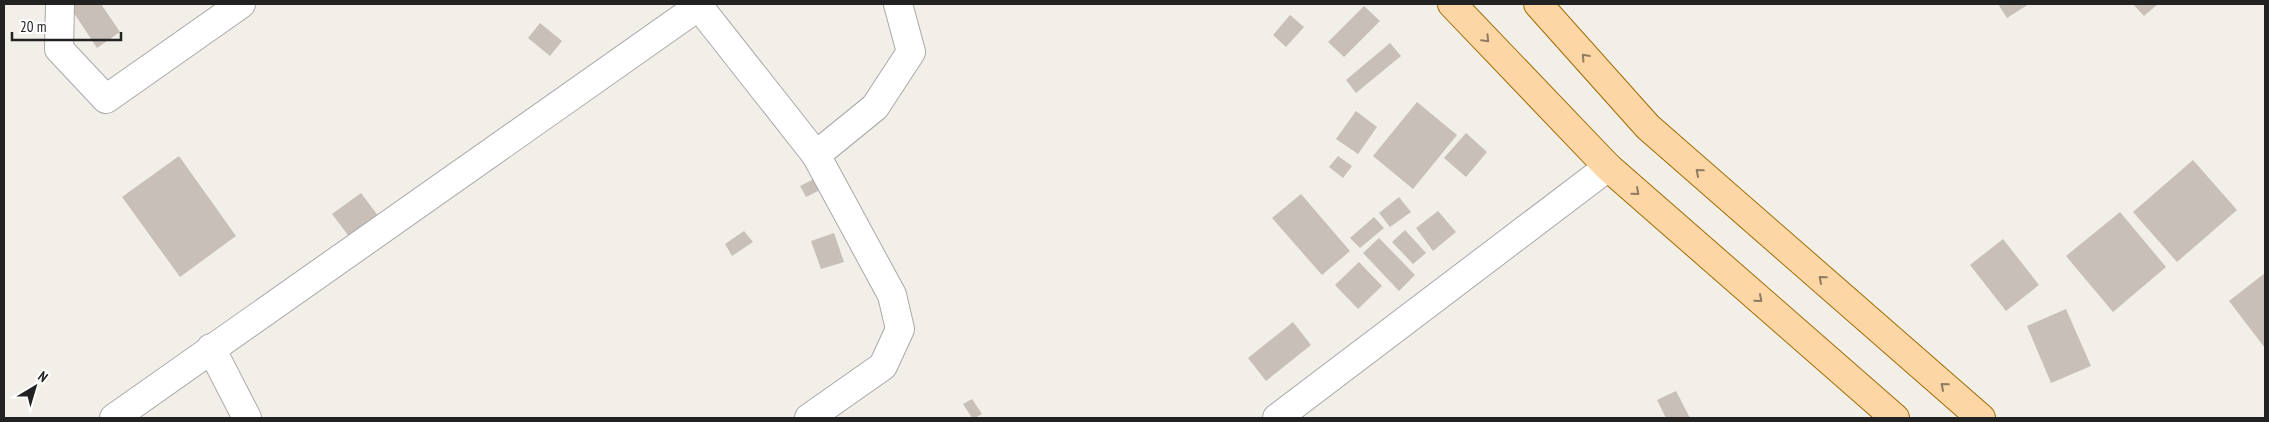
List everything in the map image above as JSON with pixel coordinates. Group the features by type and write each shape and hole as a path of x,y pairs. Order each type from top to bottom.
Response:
{"main road":[{"path":"1452,4 1608,167 1895,418"},
{"path":"1538,4 1648,127 1981,418"}],"street":[{"path":"60,4 59,49 106,99 241,4"},
{"path":"816,155 875,108 911,52 898,4"},
{"path":"114,418 698,5 816,155 892,295 900,329 883,366 809,418"},
{"path":"1278,418 1608,167"},
{"path":"211,348 247,418"}],"building":[{"path":"75,4 101,4 120,32 97,48 70,7"},
{"path":"1998,4 2029,4 2007,18"},
{"path":"2133,4 2158,4 2144,16"},
{"path":"1364,6 1380,21 1344,57 1328,42"},
{"path":"1290,15 1304,27 1286,47 1273,35"},
{"path":"540,23 562,41 550,56 528,38"},
{"path":"1390,43 1401,56 1356,93 1346,80"},
{"path":"1417,102 1457,135 1413,189 1373,156"},
{"path":"1356,111 1377,127 1358,154 1336,139"},
{"path":"1466,133 1487,152 1466,177 1444,158"},
{"path":"179,156 236,236 180,277 122,197"},
{"path":"1338,156 1352,166 1343,178 1329,167"},
{"path":"2193,160 2237,210 2177,262 2133,212"},
{"path":"818,177 824,188 806,197 800,186"},
{"path":"361,193 379,217 351,239 332,214"},
{"path":"1301,194 1350,251 1322,275 1272,218"},
{"path":"1399,197 1411,212 1390,227 1379,213"},
{"path":"1438,211 1456,232 1433,251 1416,228"},
{"path":"2120,212 2166,267 2113,312 2066,256"},
{"path":"1374,217 1384,228 1360,248 1350,238"},
{"path":"1405,230 1426,253 1413,264 1392,242"},
{"path":"744,231 753,242 732,256 725,244"},
{"path":"834,233 844,262 821,269 811,241"},
{"path":"1379,238 1415,275 1399,291 1363,253"},
{"path":"2003,239 2039,285 2006,311 1970,265"},
{"path":"1359,262 1382,286 1358,309 1335,285"},
{"path":"2265,273 2265,348 2229,301"},
{"path":"2066,309 2091,366 2051,383 2027,326"},
{"path":"1293,322 1311,345 1266,381 1248,358"},
{"path":"1676,391 1690,418 1666,418 1657,400"},
{"path":"972,399 982,414 975,418 972,418 963,404"}]}
